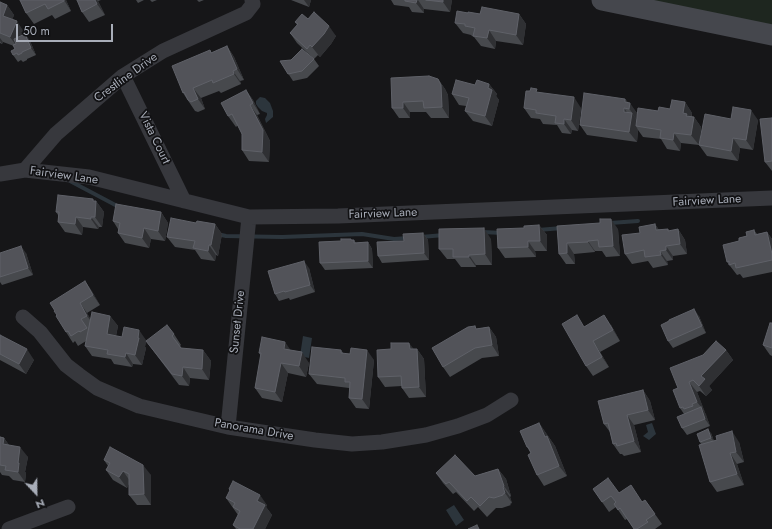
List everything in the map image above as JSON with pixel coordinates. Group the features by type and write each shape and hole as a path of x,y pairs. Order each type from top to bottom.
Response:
{"main road":[{"path":"602,0 772,34"}],"street":[{"name":"Crestline Drive","path":"25,170 56,134 123,76 163,51 249,7"},
{"name":"Vista Court","path":"123,76 184,201"},
{"name":"Fairview Lane","path":"0,174 25,170 89,178 249,217 338,216 772,198"},
{"name":"Sunset Drive","path":"228,426 249,217"},
{"name":"Panorama Drive","path":"23,317 40,332 66,365 97,388 139,406 228,426 315,440 352,444 382,442 426,435 458,426 487,415 511,400"},
{"path":"10,529 68,507"}],"shaded area":[{"path":"632,0 772,0 772,29"},
{"path":"260,97 265,98 270,103 273,111 273,117 266,123 265,119 267,113 262,111 256,104 256,101"},
{"path":"303,336 312,338 309,358 300,356"},
{"path":"652,423 656,434 649,440 643,436 648,432 646,425"},
{"path":"454,505 464,520 456,526 446,510"}],"building":[{"path":"20,0 64,1 48,9 45,4 26,13"},
{"path":"77,0 95,0 97,4 82,12"},
{"path":"405,0 417,0 416,3"},
{"path":"426,0 443,0 443,2"},
{"path":"0,2 7,5 3,16 17,21 10,37 0,33"},
{"path":"482,7 519,14 516,35 489,30 487,38 473,36 475,28 465,26 465,24 455,23 457,11 480,14"},
{"path":"314,12 329,26 312,47 310,45 307,49 290,33 298,24 295,22 302,14 308,19"},
{"path":"25,34 31,48 18,55 17,53 13,55 11,51 15,49 13,45 16,44 14,39"},
{"path":"227,46 237,69 233,71 234,74 213,83 212,80 193,88 198,99 191,102 188,100 184,92 183,93 172,66 210,50 211,53"},
{"path":"302,49 314,59 302,71 288,74 280,61 291,60"},
{"path":"429,76 438,79 441,85 442,107 424,108 423,101 403,102 403,108 392,108 391,78"},
{"path":"456,80 475,85 477,80 489,84 488,88 492,90 485,116 465,111 469,98 452,94"},
{"path":"531,88 537,89 536,92 574,97 571,120 564,119 564,124 555,123 556,116 536,113 536,110 524,108 526,91 530,91"},
{"path":"246,90 253,103 250,105 263,130 262,152 242,150 242,134 232,114 228,116 221,103"},
{"path":"584,93 625,99 625,102 630,103 629,109 624,108 624,112 632,113 629,132 580,125"},
{"path":"672,100 685,102 683,113 687,114 686,116 694,117 691,135 674,133 673,140 660,138 661,130 636,126 638,108 658,111 659,107 670,109"},
{"path":"733,107 751,110 746,140 733,138 731,151 699,145 705,114 731,119"},
{"path":"772,118 772,161 765,162 760,119"},
{"path":"58,195 93,199 93,201 96,201 95,217 91,217 91,219 76,217 75,224 58,222 59,212 56,212"},
{"path":"116,204 161,212 158,231 144,228 142,238 118,233 120,223 113,221"},
{"path":"171,218 196,223 197,221 215,224 211,245 209,245 208,251 193,248 195,241 167,237"},
{"path":"600,219 611,219 613,246 599,247 598,240 567,243 567,253 559,254 557,226 600,223"},
{"path":"655,224 656,230 668,229 668,231 678,229 680,244 666,246 666,250 660,251 661,255 645,257 644,250 625,254 622,235 640,233 639,227"},
{"path":"539,225 540,241 528,241 528,247 498,248 497,229 524,228 524,226"},
{"path":"484,228 485,254 469,255 469,257 453,257 453,249 439,249 439,229"},
{"path":"754,230 755,235 767,232 772,260 736,268 735,263 729,265 723,245 739,241 739,238 747,236 746,232"},
{"path":"423,233 424,253 378,256 377,242 404,241 403,234"},
{"path":"341,239 351,239 354,240 354,243 368,242 368,261 320,263 319,242 341,241"},
{"path":"21,246 28,268 0,277 0,253"},
{"path":"304,261 310,285 275,294 268,271"},
{"path":"85,281 93,295 80,303 87,316 81,319 87,328 71,336 68,331 66,332 50,303"},
{"path":"694,309 702,326 668,341 661,325"},
{"path":"92,312 110,316 107,334 122,337 124,327 139,330 139,338 135,355 126,353 125,357 107,354 108,350 85,346"},
{"path":"577,315 584,327 604,315 613,330 593,341 602,357 586,366 562,324"},
{"path":"770,323 772,323 772,348 763,345"},
{"path":"167,325 174,334 172,336 181,348 203,350 202,369 183,367 182,376 172,374 146,341"},
{"path":"475,326 476,329 489,327 492,345 475,348 443,367 432,348 468,327"},
{"path":"0,335 27,349 19,364 0,354"},
{"path":"262,337 285,342 284,349 302,352 299,366 281,363 275,392 255,388"},
{"path":"716,341 726,350 701,376 705,379 699,386 693,380 689,382 697,402 692,404 693,406 684,409 683,407 680,408 673,390 678,388 670,368 703,355"},
{"path":"391,343 409,343 410,349 417,349 419,387 402,388 401,376 378,377 377,350 391,349"},
{"path":"312,347 341,350 341,353 350,354 351,348 367,350 362,399 349,398 350,382 345,382 345,378 309,374"},
{"path":"643,390 648,410 627,415 634,441 617,446 616,443 613,444 608,423 604,424 598,401"},
{"path":"701,407 705,419 682,428 677,417"},
{"path":"539,423 545,437 547,436 559,466 537,475 528,455 531,453 520,431"},
{"path":"708,429 711,438 700,442 697,434"},
{"path":"732,431 736,452 730,453 737,474 710,482 699,445 717,440 716,436"},
{"path":"0,437 4,438 3,444 20,447 18,472 5,470 6,466 0,465"},
{"path":"110,447 143,465 144,494 129,495 129,474 123,471 119,477 106,470 110,463 104,460"},
{"path":"455,455 475,476 498,469 505,493 494,498 489,497 480,506 471,497 467,501 449,482 446,484 436,473"},
{"path":"608,478 619,493 631,485 642,502 645,500 655,514 646,520 648,522 637,529 634,529 620,508 618,510 614,504 616,502 611,496 602,502 593,489"},
{"path":"233,481 260,495 257,501 265,505 253,529 240,529 233,525 240,511 233,507 235,503 226,498"},
{"path":"477,525 479,529 468,529"}],"waterway":[{"path":"70,181 121,208"},
{"path":"610,223 638,221"},
{"path":"538,230 562,228"},
{"path":"483,232 502,233"},
{"path":"217,234 226,236 282,237 362,234 394,239 408,238"},
{"path":"421,237 444,235"}]}
